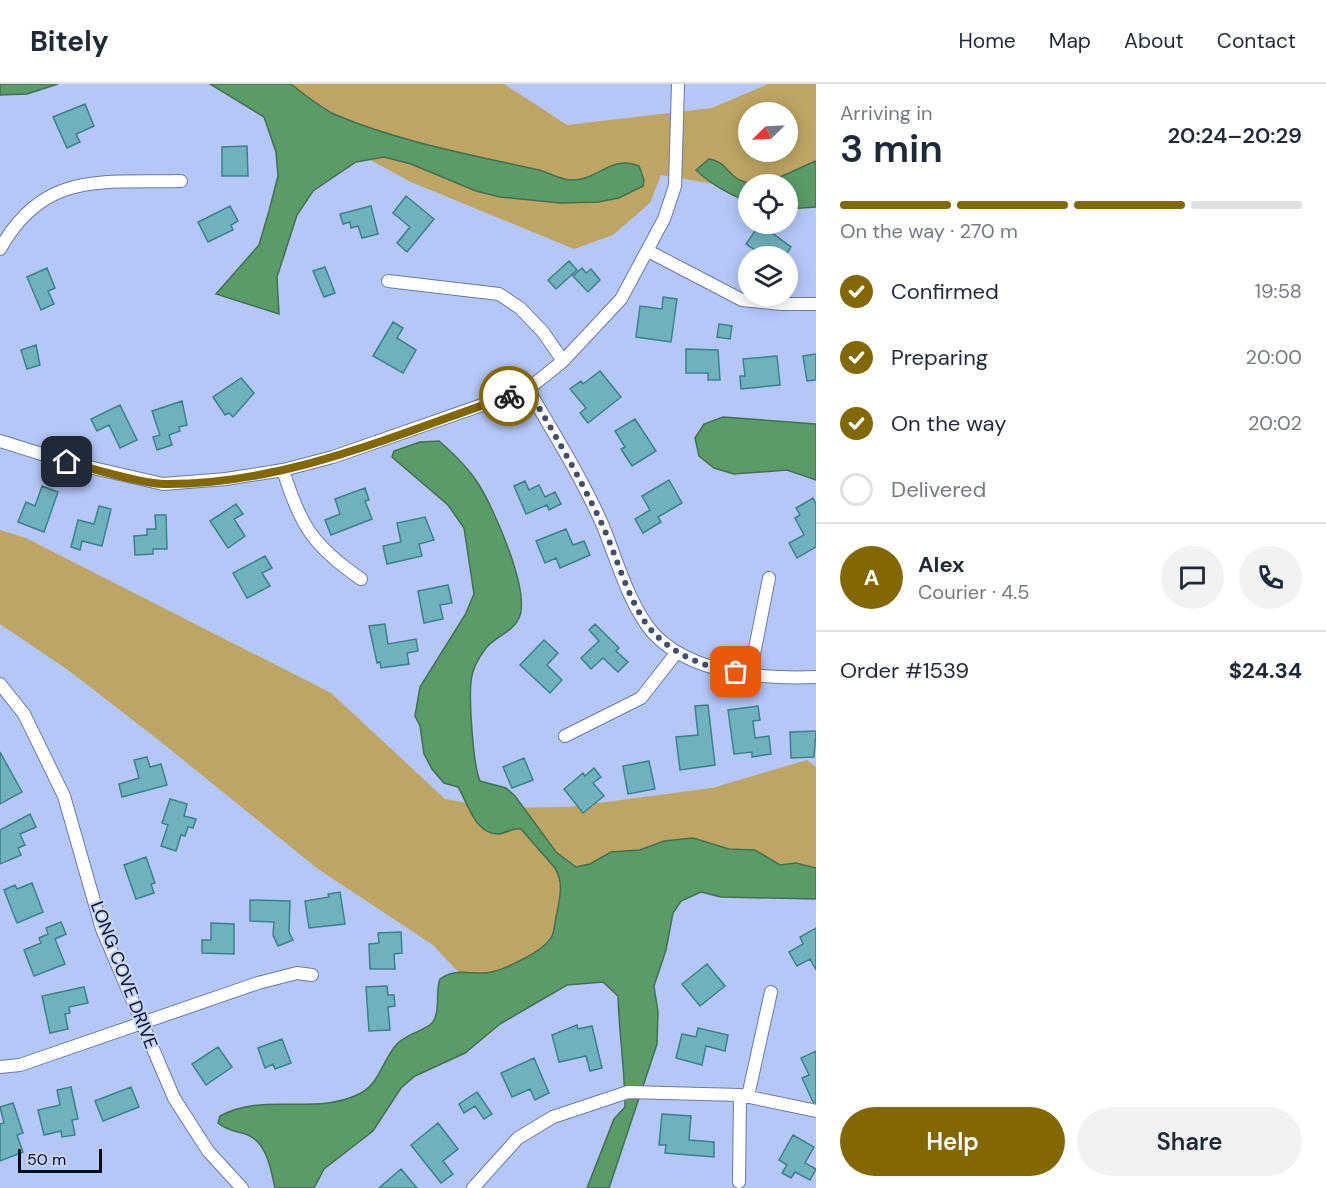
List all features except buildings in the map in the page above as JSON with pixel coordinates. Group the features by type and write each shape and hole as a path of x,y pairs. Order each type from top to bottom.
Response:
{"street":[{"path":"0,441 67,462 163,484 226,479 283,470 333,457 528,389 562,361 621,298 664,219 675,186 678,84"},
{"path":"0,249 11,230 30,208 74,185 181,181"},
{"path":"648,251 742,300 781,304 816,304"},
{"path":"388,281 499,294 520,308 543,332 562,361"},
{"path":"528,389 573,467 602,524 638,606 653,632 678,652 721,670 750,674 816,677"},
{"path":"283,470 293,502 318,546 361,579"},
{"path":"750,674 769,578"},
{"path":"565,736 641,698 678,652"},
{"name":"LONG COVE DRIVE","path":"0,684 24,714 64,796 102,929 174,1098 208,1151 242,1188"},
{"path":"0,1067 20,1065 258,983 297,973 312,975"},
{"path":"740,1182 744,1096 771,992"},
{"path":"473,1188 519,1138 553,1118 596,1101 628,1092 744,1096 816,1111"}],"shaded area":[{"path":"0,84 58,84 27,94 0,95"},
{"path":"210,84 291,84 312,101 360,125 462,153 539,170 570,180 588,177 620,163 629,163 639,166 644,180 643,186 619,198 598,202 561,203 500,197 476,191 411,164 384,157 356,162 313,191 297,215 277,277 279,314 216,294 259,245 278,176 276,152 264,117"},
{"path":"250,84 504,84 567,125 712,108 768,84 816,84 816,192 798,187 798,174 738,174 738,188 661,175 650,203 613,235 574,249 411,182 289,116"},
{"path":"709,159 721,163 738,179 738,198 714,185 696,170"},
{"path":"816,161 816,207 798,208 798,174 787,174"},
{"path":"723,417 816,424 816,480 787,470 734,474 714,468 699,456 695,438 704,424"},
{"path":"439,441 466,467 486,497 509,551 520,590 521,606 517,623 486,648 476,664 472,677 472,732 475,762 480,781 506,788 515,796 556,852 576,867 590,864 611,852 640,850 664,841 693,838 729,849 755,850 780,865 796,863 816,868 816,899 721,897 701,892 681,901 673,913 666,950 654,986 658,1012 657,1044 609,1188 587,1188 614,1119 625,1107 618,996 603,982 567,985 500,1024 465,1053 415,1076 401,1088 373,1131 324,1169 314,1188 275,1188 267,1158 260,1144 248,1135 218,1123 220,1116 237,1109 272,1104 325,1103 359,1094 372,1084 397,1044 435,1019 440,979 462,972 492,972 511,965 541,948 553,933 560,890 560,879 555,868 521,829 499,834 491,833 478,824 458,787 444,783 432,769 424,754 420,726 415,716 420,687 465,615 474,594 464,528 448,505 392,457 394,451 420,442"},
{"path":"0,530 26,538 331,693 445,799 497,808 568,807 712,788 807,760 816,767 816,883 726,876 477,992 433,945 318,869 68,670 0,624"}],"way so far":[{"path":"509,396 528,389 568,458 602,524 616,560 653,632 678,652 721,670 736,672"}],"route":[{"path":"67,462 163,484 226,479 283,470 333,457 509,396"}]}
